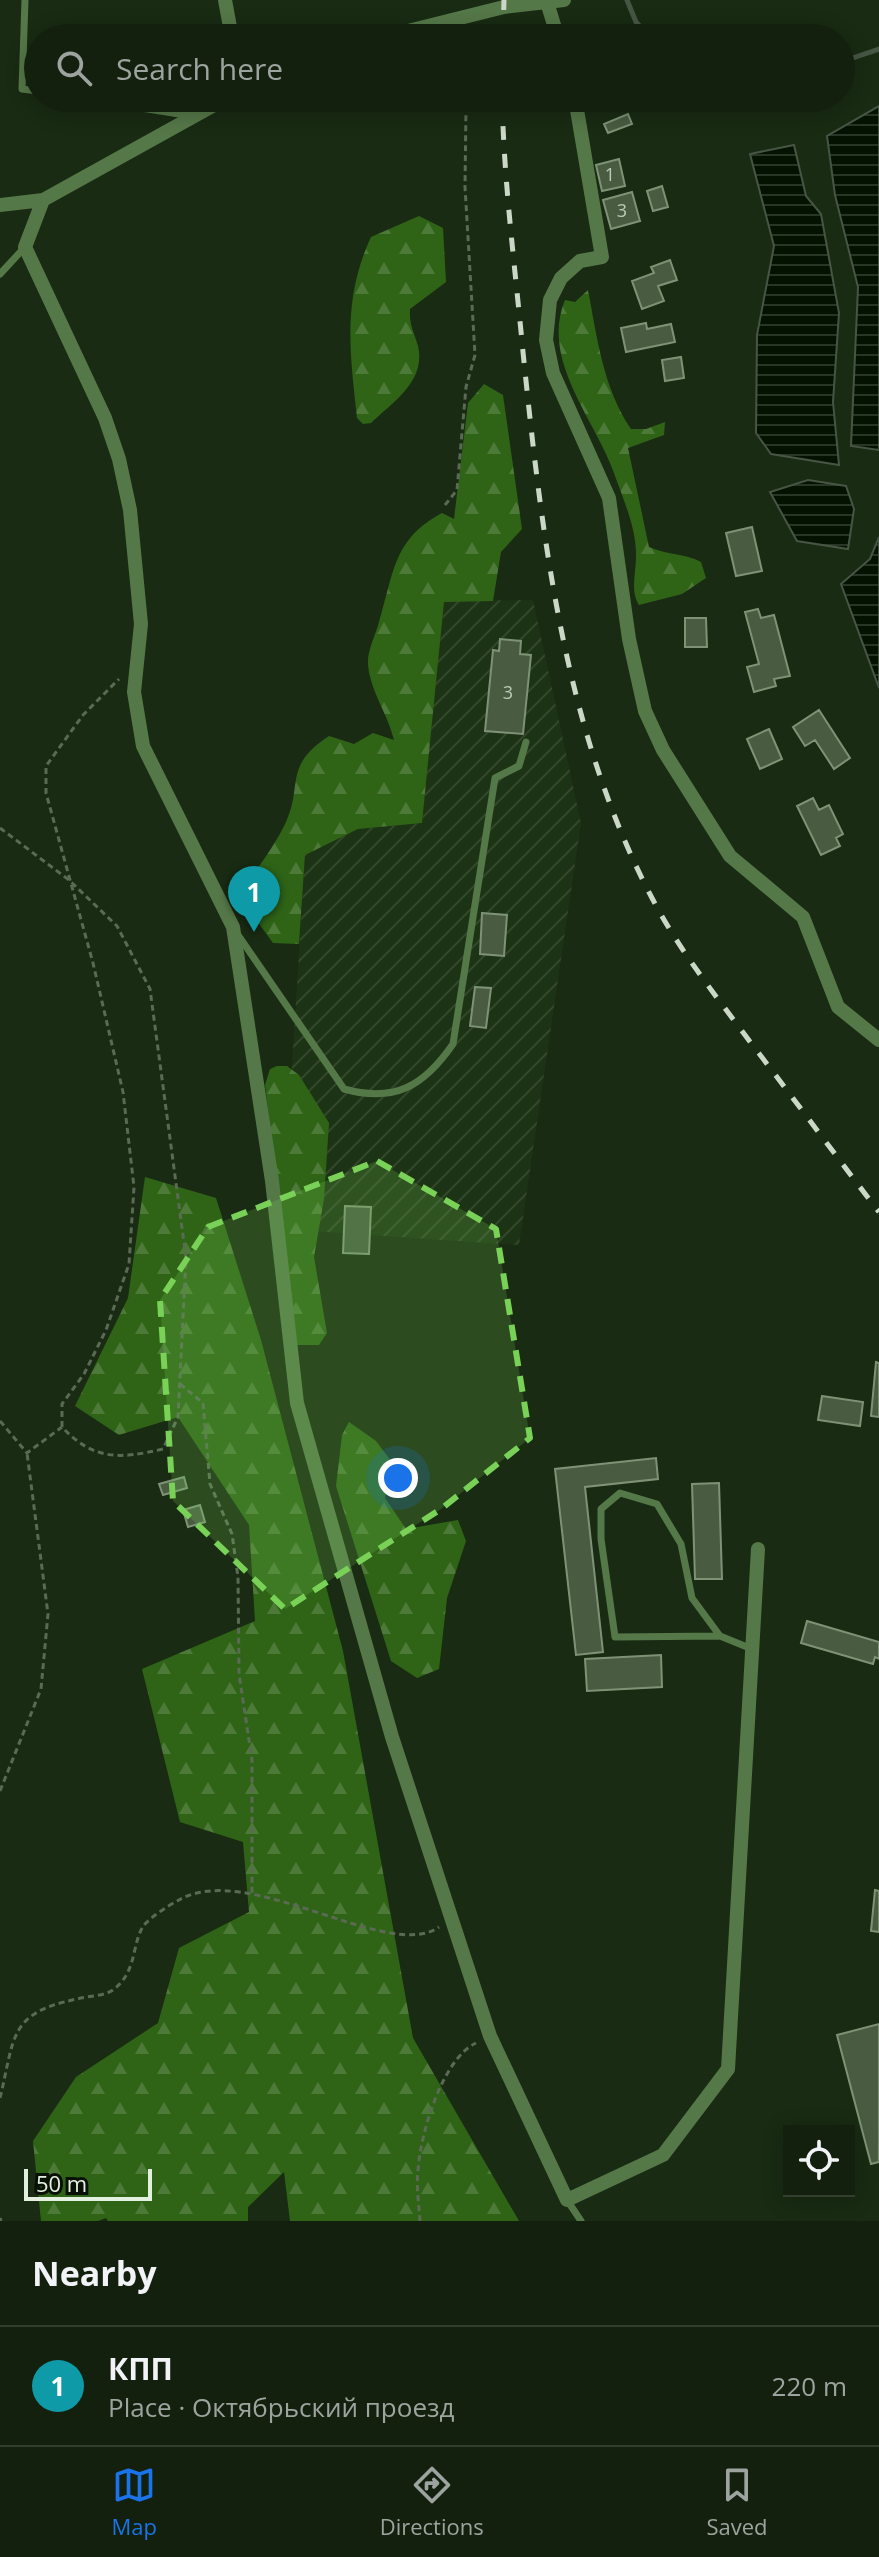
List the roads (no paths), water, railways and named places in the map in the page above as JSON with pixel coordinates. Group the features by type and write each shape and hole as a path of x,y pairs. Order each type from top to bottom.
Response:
{"street":[{"path":"225,0 229,24"},
{"path":"436,24 504,7 564,0"},
{"path":"547,1 554,24"},
{"path":"0,205 43,200 203,112"},
{"path":"577,112 602,257 580,261 561,278 550,300 546,340 553,373 609,498 629,639 645,711 663,750 730,856 803,917 838,1007 879,1040"},
{"path":"43,200 25,247 105,418 119,459 130,510 141,624 134,692 143,746 233,927 272,1181 297,1403 392,1737 490,2036 567,2200 663,2155 728,2069 758,1549"}],"lane":[{"path":"24,24 25,0"},
{"path":"24,30 24,89"},
{"path":"163,112 194,117"},
{"path":"0,274 25,247"},
{"path":"233,927 344,1089 364,1095 401,1092 437,1067 453,1044 495,778 519,766 526,742"},
{"path":"720,1636 692,1598 681,1544 657,1504 620,1493 601,1509 601,1539 615,1637 720,1636 752,1649"},
{"path":"567,2200 581,2221"}],"waterway":[{"path":"627,0 638,24"},
{"path":"855,57 879,49"}],"railway":[{"path":"503,24 504,0"},
{"path":"503,112 510,225 530,422 549,562 578,701 597,768 622,834 674,936 711,990 879,1212"}],"place":[{"name":"КПП","path":"254,932"}]}
